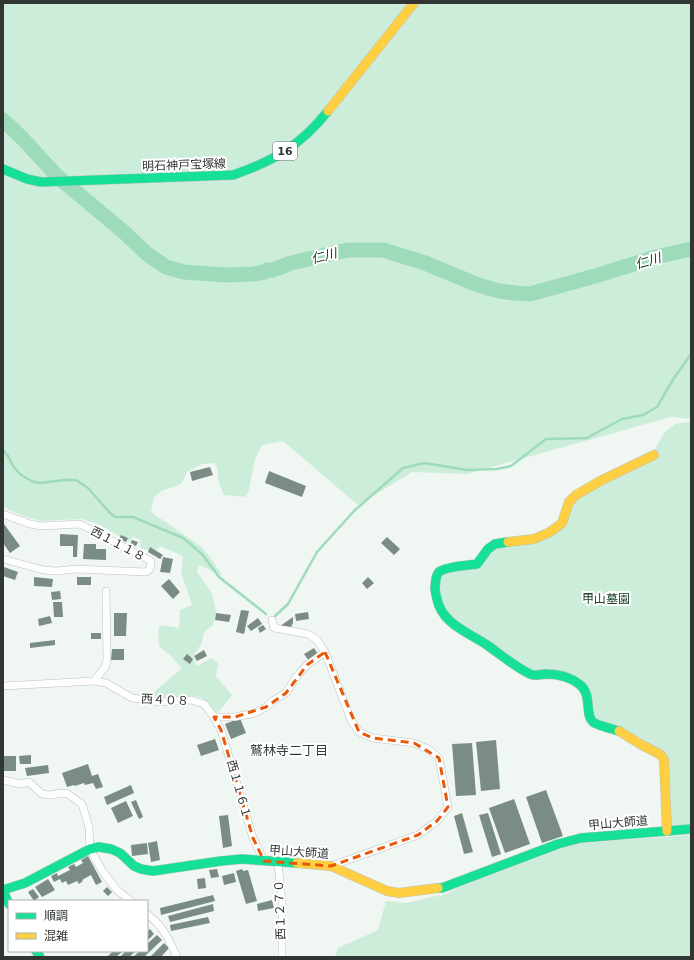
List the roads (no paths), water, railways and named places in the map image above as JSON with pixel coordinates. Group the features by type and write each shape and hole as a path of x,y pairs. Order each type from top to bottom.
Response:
{"street":[{"name":"明石神戸宝塚線","path":"3,169 27,179 41,182 233,175 254,168 273,159 296,144 321,120 414,3"},
{"path":"654,455 602,480 576,495 569,502 562,523 550,532 534,539 495,544 477,564 448,568 439,572 436,578 435,590 438,605 444,615 454,625 531,675 562,675 580,684 588,699 589,717 593,723 620,731 661,755 664,760 667,831"},
{"name":"西１１１８","path":"3,514 30,524 41,526 80,524 151,561 150,568 146,572 76,569 56,571 43,570 3,559"},
{"path":"94,682 106,666 107,659 106,591"},
{"path":"272,620 274,628 308,634 317,640 325,652 351,720 359,732 373,738 414,743 428,749 439,758 448,807 437,821 418,835 332,866"},
{"path":"214,717 235,717 255,713 266,707 286,693 297,676 307,665 325,652"},
{"name":"西４０８","path":"3,686 94,682 106,683 132,698 161,702 191,700 204,704 214,717"},
{"name":"西１１６１","path":"214,717 221,730 253,838 264,862"},
{"path":"3,780 20,784 29,782 42,794 68,794 82,804 89,827 90,849 103,872 117,890 130,900"},
{"name":"甲山大師道","path":"3,890 25,883 90,849 100,847 111,849 120,853 134,866 153,872 242,859 264,862 332,866 387,891 399,893 442,888 558,844 581,838 691,830"},
{"name":"西１２７０","path":"278,863 282,902 282,957"},
{"path":"3,890 8,902"},
{"path":"148,915 156,921 165,932 177,957"}],"waterway":[{"name":"仁川","path":"3,120 58,177 125,233 146,253 166,267 184,272 226,275 253,274 273,270 291,263 348,250 383,250 425,263 478,285 499,291 530,294 656,257 691,249"},
{"path":"275,616 288,604 317,552 354,511 403,468 424,463 467,470 497,469 511,466 546,439 587,438 622,419 643,415 657,407 674,378 691,354"},
{"path":"3,450 20,474 31,481 39,483 76,480 88,488 115,517 133,517 183,538 202,554 219,577 266,614"}],"district":[{"name":"鷲林寺二丁目","path":"289,750"}],"park label":[{"name":"甲山墓園","path":"606,599"}]}
